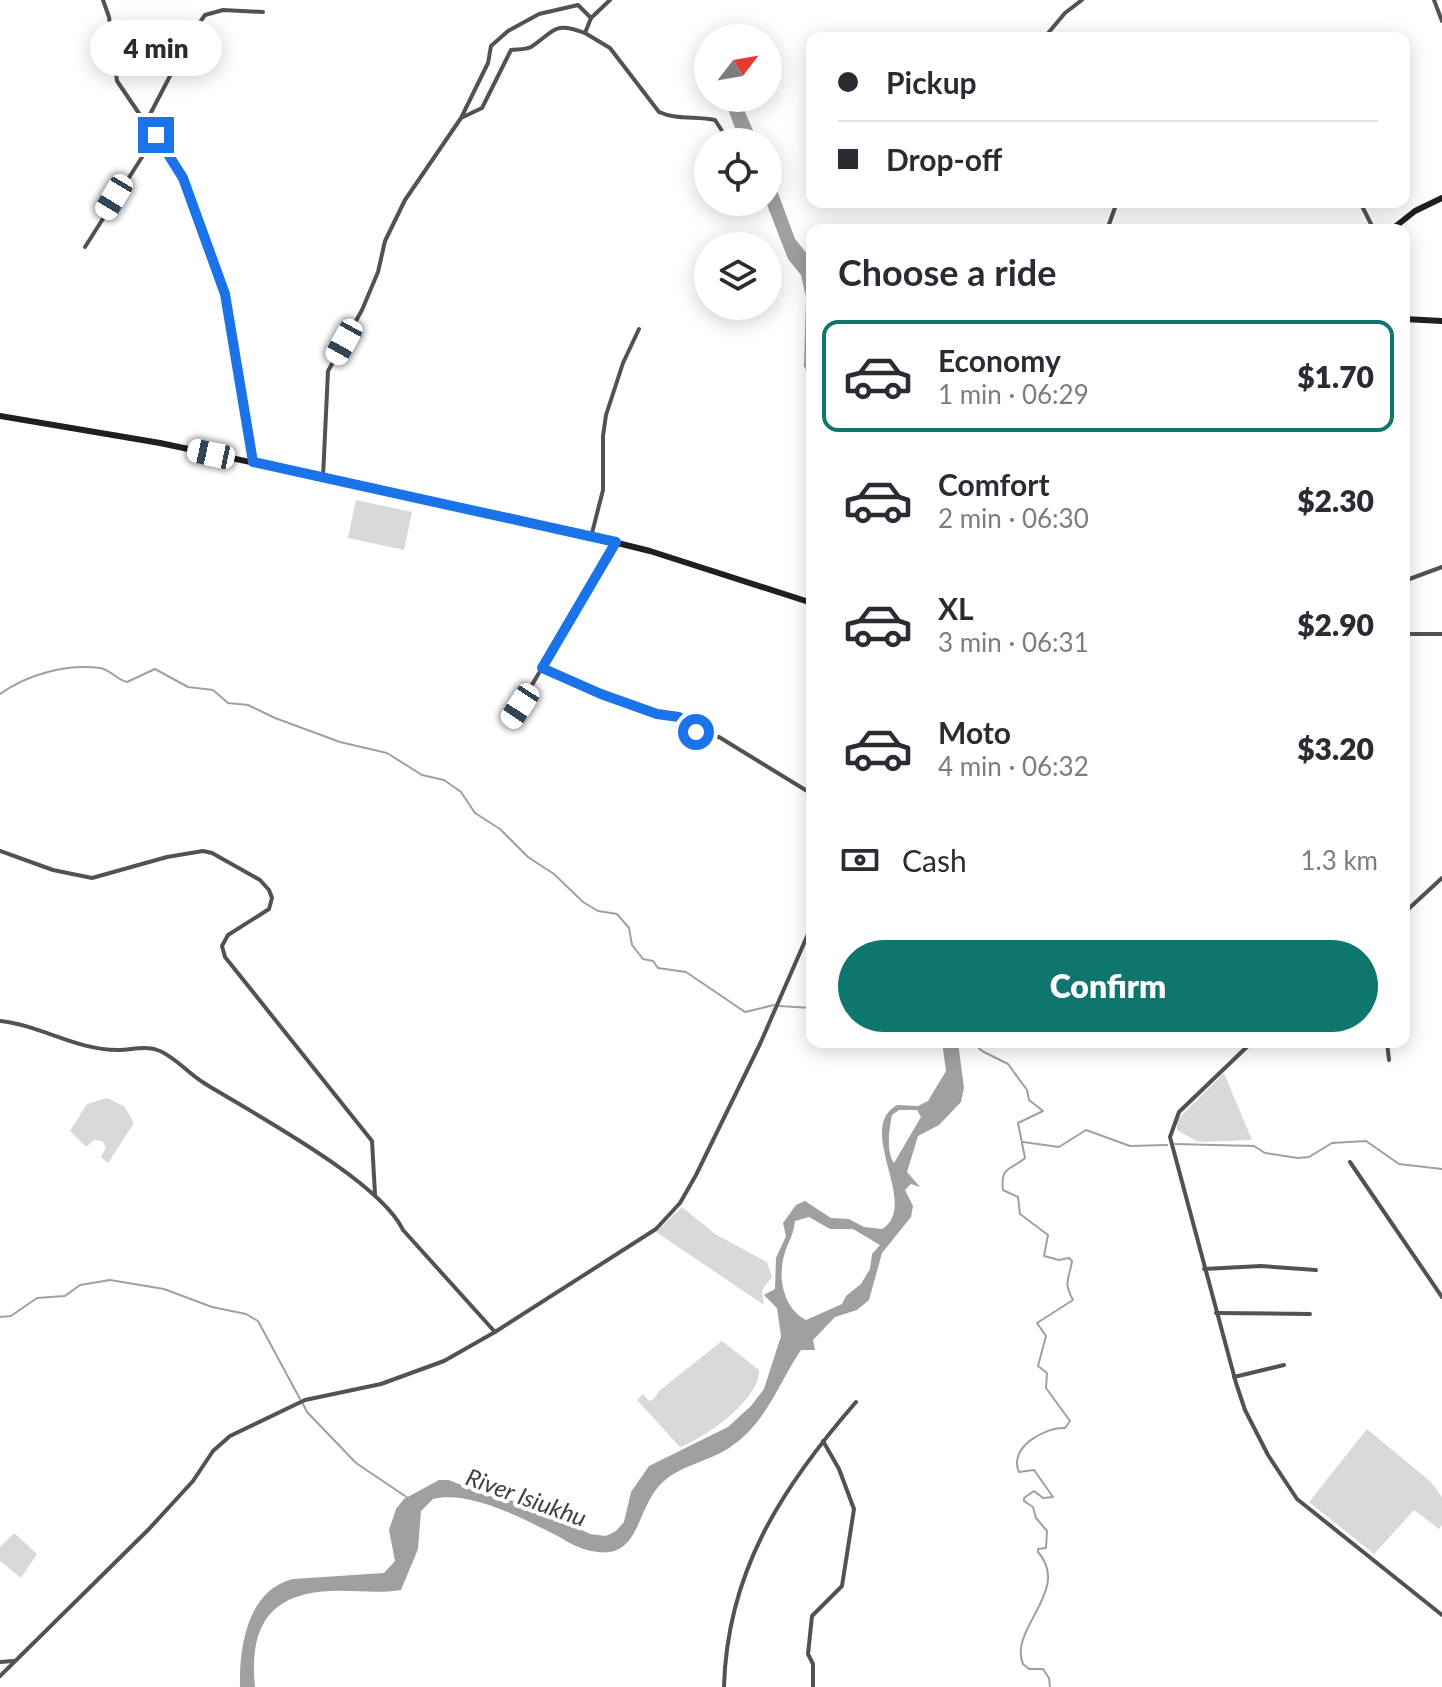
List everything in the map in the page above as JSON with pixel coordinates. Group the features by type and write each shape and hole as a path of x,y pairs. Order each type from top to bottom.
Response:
{"street":[{"path":"103,0 111,26 117,81 183,178 225,294 253,462"},
{"path":"585,33 591,18 610,0"},
{"path":"1049,32 1065,13 1082,0"},
{"path":"1434,0 1442,21"},
{"path":"323,477 328,371 375,281 394,220 461,118 480,81 491,46 508,31 539,14 578,5 591,18"},
{"path":"146,122 205,15 223,10 263,12"},
{"path":"461,118 482,108 511,50 530,47 547,32 561,28 585,33 605,43 659,112 668,116 697,116 715,120 720,128"},
{"path":"85,247 156,135"},
{"path":"1399,224 1415,211 1442,198"},
{"path":"1410,319 1442,321"},
{"path":"591,537 603,490 606,415 623,363 639,329"},
{"path":"0,416 95,430 253,462 616,542 806,601"},
{"path":"509,724 616,542"},
{"path":"1410,579 1442,567"},
{"path":"1410,634 1442,634"},
{"path":"542,668 601,694 657,714 679,717 696,732 719,737 806,790"},
{"path":"0,851 87,878 205,851 266,884 271,894 271,906 265,913 228,935 222,946 225,957 372,1141 375,1194"},
{"path":"1410,907 1442,878"},
{"path":"0,1676 149,1529 193,1481 213,1451 230,1436 305,1400 381,1384 424,1370 495,1332 646,1236 680,1203 753,1058 806,939"},
{"path":"0,1021 93,1047 160,1051 194,1077 375,1194 495,1332"},
{"path":"1246,1048 1179,1112 1171,1132 1172,1150 1245,1410 1297,1499 1442,1615"},
{"path":"1388,1048 1389,1060"},
{"path":"1350,1162 1442,1297"},
{"path":"1204,1269 1261,1266 1316,1270"},
{"path":"1216,1313 1310,1314"},
{"path":"1234,1377 1284,1365"},
{"path":"724,1687 725,1648 741,1579 772,1515 797,1473 856,1402"},
{"path":"813,1687 813,1664 808,1654 809,1628 817,1608 837,1594 842,1586 854,1514 839,1469 823,1441"},
{"path":"0,1662 14,1662"}],"shaded area":[{"path":"729,112 745,112 752,128 735,128"},
{"path":"782,204 795,239 806,253 806,297 801,275 788,259 782,243 782,232 778,232 771,216 782,216"},
{"path":"806,297 806,370 804,366"},
{"path":"356,500 412,512 404,550 348,538"},
{"path":"943,1048 959,1048 964,1088 961,1102 939,1125 918,1136 907,1172 920,1187 911,1184 905,1190 913,1206 911,1217 882,1253 869,1300 857,1310 835,1317 813,1340 815,1350 801,1350 762,1415 742,1438 729,1448 664,1481 654,1492 628,1542 618,1549 605,1552 587,1550 495,1507 463,1498 433,1499 421,1511 418,1549 401,1590 310,1593 278,1607 260,1631 254,1666 255,1687 240,1687 244,1639 249,1622 265,1595 277,1585 293,1579 384,1573 395,1561 389,1530 396,1509 404,1499 439,1480 449,1480 486,1495 527,1504 590,1534 606,1536 616,1531 624,1522 631,1492 649,1466 728,1427 764,1389 781,1336 777,1308 764,1295 775,1289 776,1258 786,1236 783,1223 796,1205 805,1201 831,1218 849,1219 864,1227 882,1229 892,1218 895,1203 882,1131 886,1116 897,1105 918,1106 928,1101 946,1071","holes":["899,1110 917,1110 921,1117 894,1163 889,1147 892,1115","809,1217 830,1229 853,1229 880,1245 872,1254 870,1269 861,1284 846,1296 842,1304 806,1320 792,1308 784,1291 782,1271 785,1252 795,1221"]},
{"path":"1224,1073 1252,1140 1198,1142 1177,1130 1177,1120"},
{"path":"107,1098 124,1106 134,1123 108,1163 101,1157 106,1147 102,1141 94,1140 86,1147 70,1131 87,1104"},
{"path":"682,1207 715,1234 767,1262 772,1277 762,1290 764,1305 656,1232"},
{"path":"722,1341 759,1370 757,1382 741,1405 716,1427 680,1447 637,1400 643,1394 649,1401 654,1399 659,1391"},
{"path":"1367,1429 1431,1482 1442,1497 1442,1525 1439,1529 1414,1510 1374,1554 1309,1502"},
{"path":"14,1533 37,1554 21,1578 0,1561 0,1547"}],"waterway":[{"path":"0,694 35,676 61,669 100,668 127,682 155,669 188,687 213,690 228,703 248,705 340,742 387,753 422,775 444,780 461,792 475,813 500,829 528,857 554,874 583,902 598,911 617,914 629,928 632,945 643,959 653,961 658,968 686,972 745,1012 774,1005"},
{"path":"779,1006 806,1008"},
{"path":"979,1048 1008,1064 1027,1090 1029,1100 1043,1111 1018,1123 1025,1158 1005,1172 1003,1190 1018,1197 1020,1214 1048,1235 1044,1256 1059,1260 1069,1258 1072,1261 1067,1285 1073,1300 1037,1323 1046,1336 1038,1366 1047,1373 1046,1388 1070,1421 1065,1428 1047,1431 1030,1441 1023,1447 1017,1463 1019,1472 1034,1470 1053,1497 1043,1498 1034,1491 1024,1498 1047,1531 1046,1548 1038,1549 1038,1552 1047,1566 1048,1581 1021,1651 1023,1664 1029,1669 1043,1669 1050,1687"},
{"path":"1023,1142 1059,1147 1086,1130 1130,1146 1167,1145"},
{"path":"1175,1144 1254,1146 1265,1153 1298,1158 1309,1157 1332,1143 1366,1141 1399,1164 1442,1169"},
{"path":"0,1317 11,1316 37,1298 65,1296 80,1285 110,1280 164,1289 212,1307 246,1314 258,1321 300,1399"},
{"path":"303,1404 356,1463 408,1498"}],"route":[{"path":"156,135 183,178 225,294 253,462 616,542 542,668 601,694 657,714 679,717 696,732"}],"water label":[{"name":"River Isiukhu","path":"526,1498"}]}
